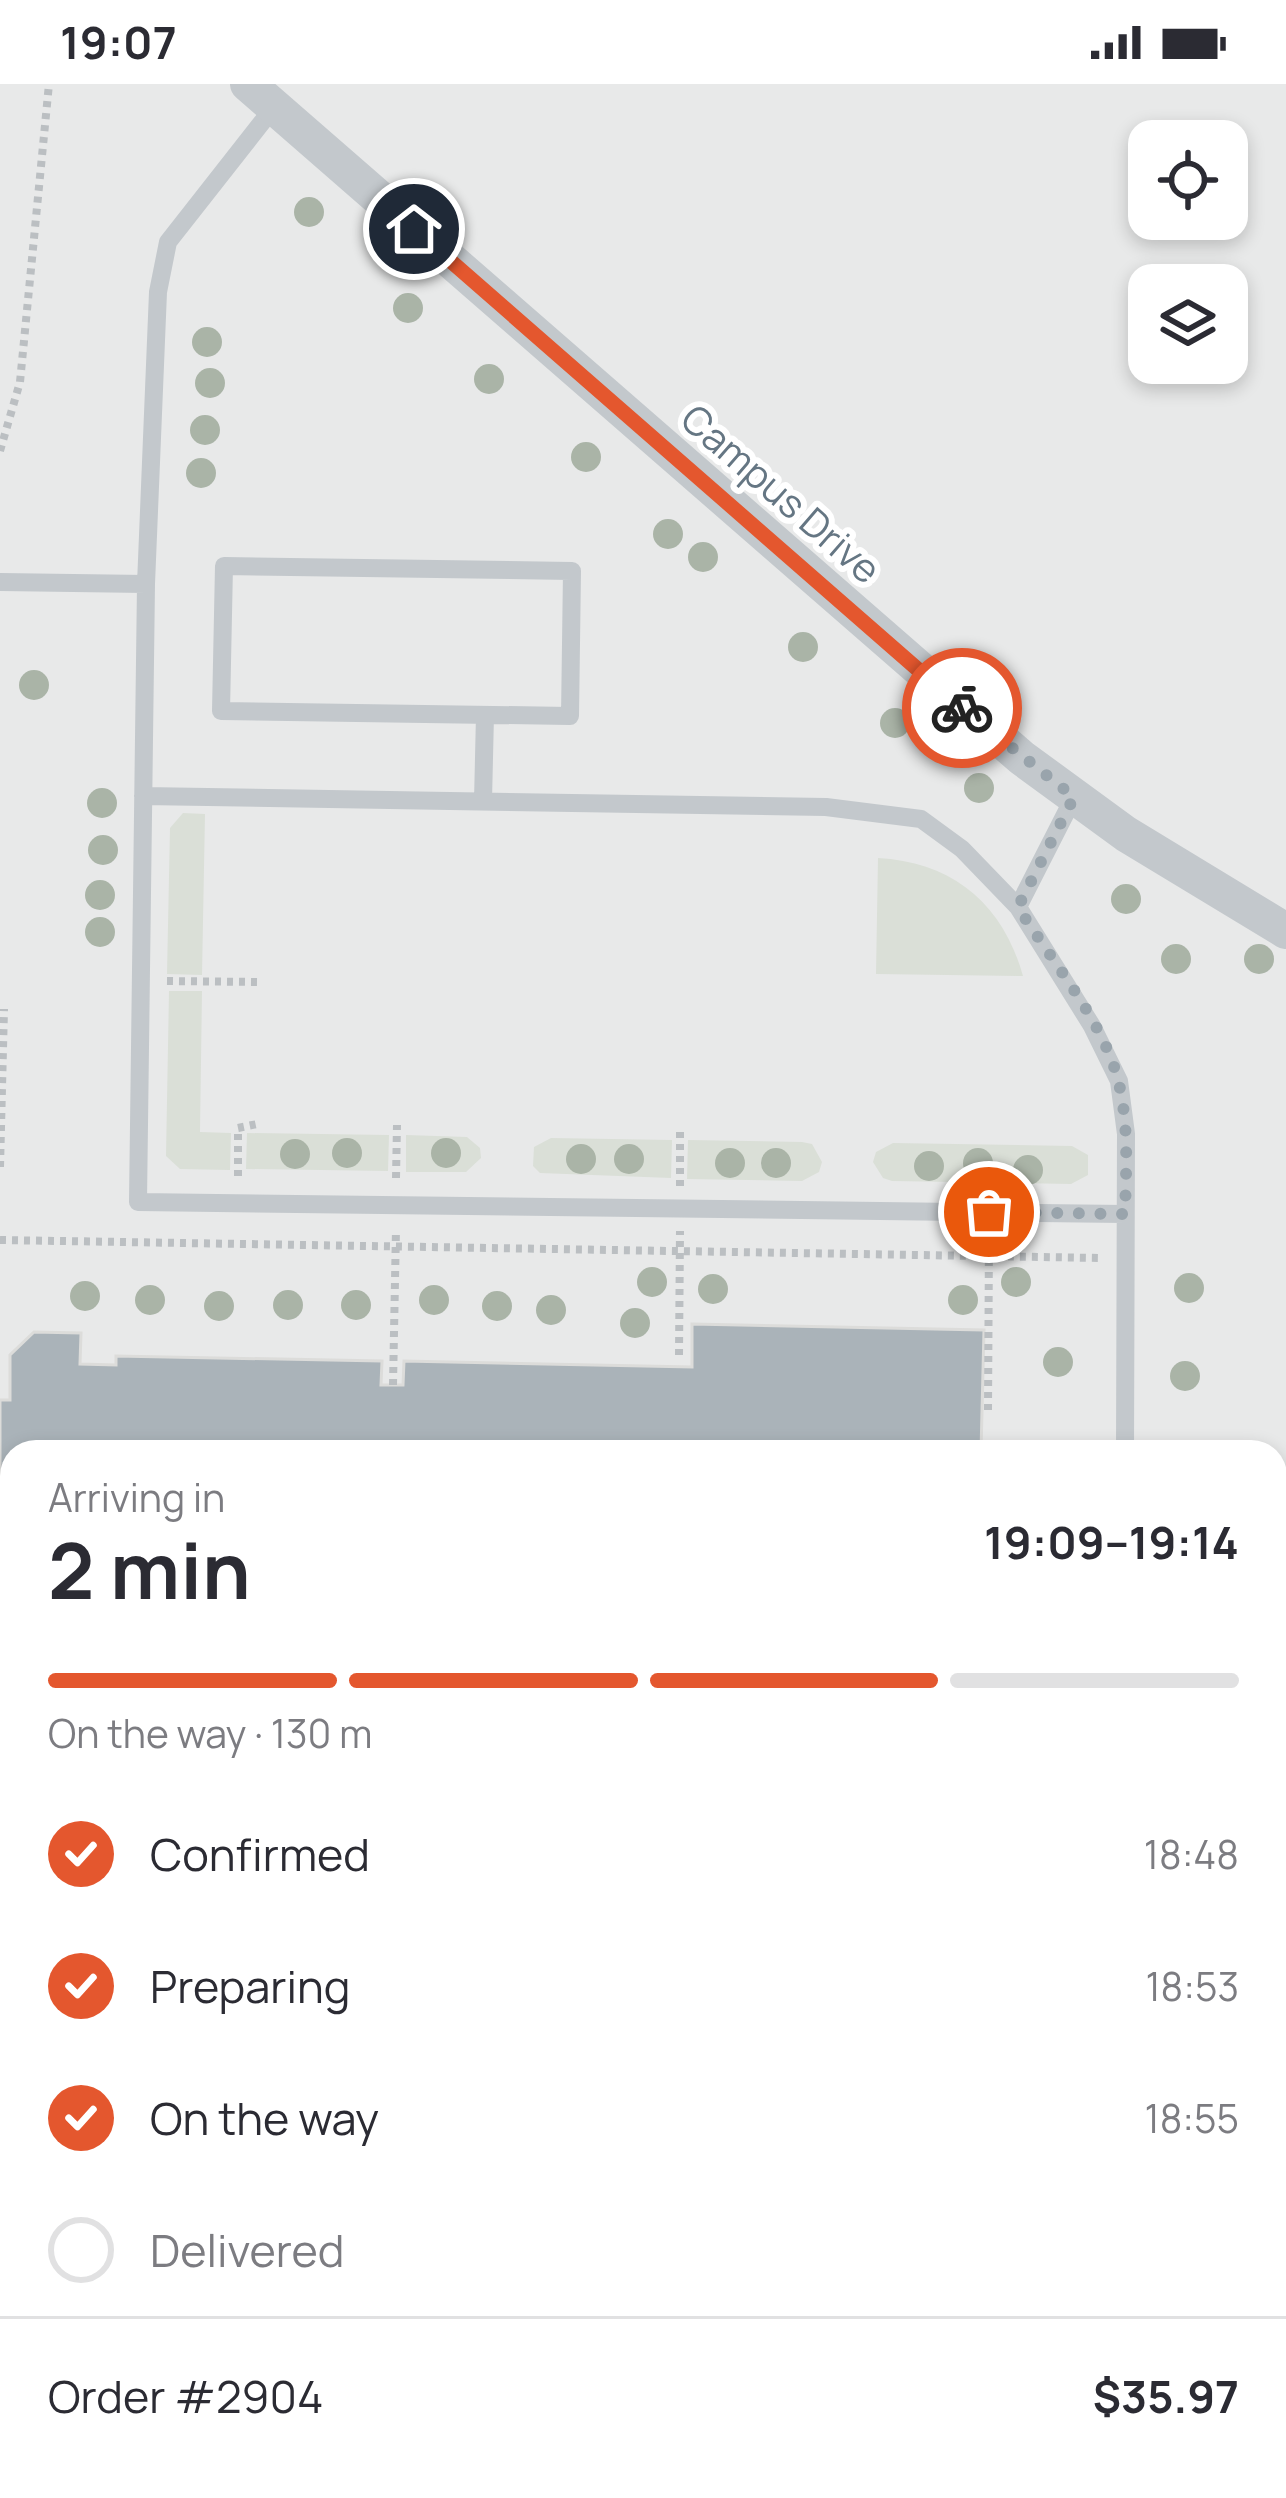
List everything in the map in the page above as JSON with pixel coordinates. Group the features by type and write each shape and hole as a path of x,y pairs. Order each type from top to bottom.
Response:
{"street":[{"name":"Campus Drive","path":"261,95 973,718 1074,797 1286,931"}],"lane":[{"path":"261,95 168,242 158,292 146,584 138,1202 1125,1214"},
{"path":"224,566 572,571 570,716 485,715 221,711 224,566"},
{"path":"0,582 146,584"},
{"path":"484,801 485,715"},
{"path":"143,796 826,807 921,819 962,849 1018,907 1092,1026 1119,1081 1126,1134 1125,1440"},
{"path":"1018,907 1074,797"}],"path":[{"path":"0,451 20,382 49,84"},
{"path":"141,981 259,982"},
{"path":"0,1167 4,1009"},
{"path":"394,1385 397,1125"},
{"path":"679,1355 680,1129"},
{"path":"988,1410 989,1212"},
{"path":"0,1240 1125,1258"}],"shaded area":[{"path":"0,84 1286,84 1286,1440 0,1440"},
{"path":"183,813 205,814 202,975 167,974 170,828"},
{"path":"878,858 929,868 971,892 1002,928 1023,976 876,974"},
{"path":"169,991 202,991 200,1132 231,1133 230,1170 180,1169 166,1156"},
{"path":"247,1133 389,1135 388,1171 246,1169"},
{"path":"406,1135 467,1137 480,1148 481,1158 466,1172 406,1172"},
{"path":"551,1138 672,1140 671,1178 540,1173 533,1166 534,1147"},
{"path":"688,1140 802,1142 812,1144 822,1162 819,1172 802,1181 687,1179"},
{"path":"893,1143 1072,1146 1088,1155 1088,1175 1071,1184 892,1181 883,1178 873,1162 876,1152"}],"building":[{"path":"692,1324 984,1330 981,1440 0,1440 0,1400 10,1400 10,1355 34,1332 81,1333 80,1364 116,1365 116,1356 382,1361 381,1385 403,1385 404,1361 692,1367"}],"way so far":[{"path":"962,708 1074,797 1018,907 1092,1026 1119,1081 1126,1134 1125,1214 989,1212"}],"route":[{"path":"414,229 962,708"}]}
